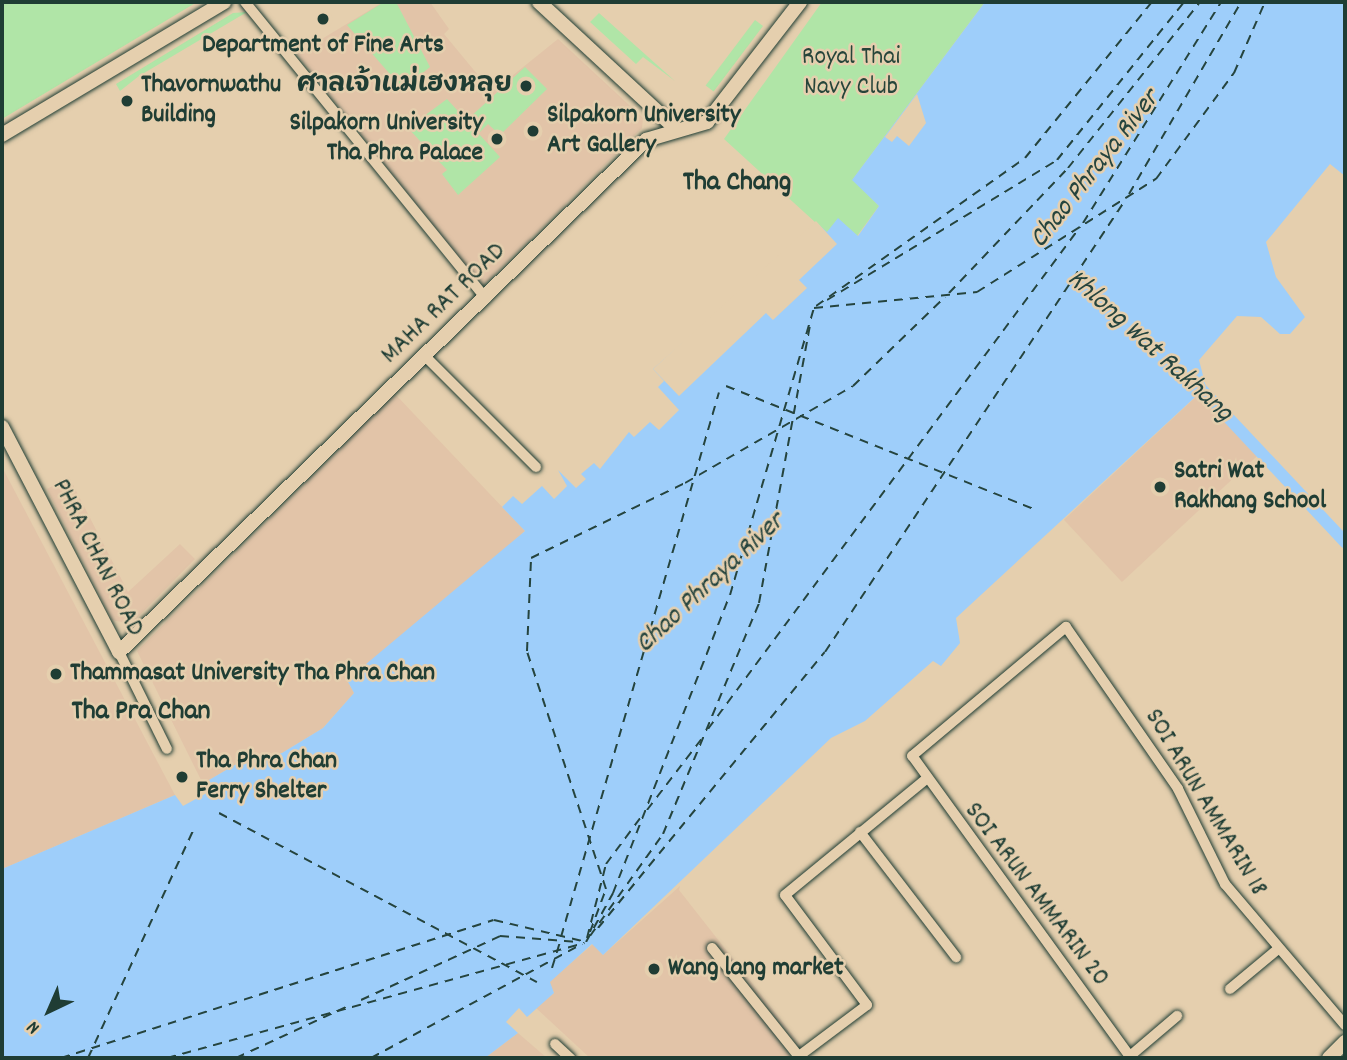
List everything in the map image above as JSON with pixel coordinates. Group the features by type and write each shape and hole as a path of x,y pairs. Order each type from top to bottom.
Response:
{"street":[{"path":"2,135 224,2"},
{"path":"245,2 486,299"},
{"path":"539,2 677,130"},
{"name":"MAHA RAT ROAD","path":"121,657 646,140 707,122 800,2"},
{"path":"425,356 536,467"},
{"name":"PHRA CHAN ROAD","path":"2,427 167,749"},
{"name":"SOI ARUN AMMARIN 18","path":"912,756 1066,626 1178,789 1225,884 1345,1025"},
{"name":"SOI ARUN AMMARIN 20","path":"912,756 925,780 1130,1057"},
{"path":"712,948 799,1057 867,1005 785,895 925,780"},
{"path":"860,832 956,957"},
{"path":"1230,989 1278,949"},
{"path":"1130,1057 1177,1016"},
{"path":"1329,1058 1345,1042"},
{"path":"555,1044 570,1058"}],"shaded area":[{"name":"Silpakorn University Tha Phra Palace","path":"383,2 430,2 449,29 444,34 492,92 558,39 643,118 642,128 482,287 297,54"},
{"name":"Satri Wat Rakhang School","path":"1200,393 1258,455 1122,582 1064,520"},
{"path":"395,394 525,531 401,641 347,680 354,693 323,728 282,753 256,761 252,755 209,780 214,788 207,792 137,651"},
{"name":"Thammasat University Tha Phra Chan","path":"2,467 175,795 2,869"},
{"path":"69,477 128,592 180,544 195,559 131,624 112,620 47,489"},
{"name":"Wang lang market","path":"680,886 679,890 811,1058 590,1058 536,1008 554,993 549,982 593,944 603,955"},
{"path":"518,1033 547,1058 485,1058"}],"green space":[{"path":"2,2 197,2 2,119"},
{"path":"384,2 396,2 430,67 403,89 347,25"},
{"name":"Royal Thai Navy Club","path":"822,2 985,2 853,179 879,206 857,236 827,233 724,139"},
{"path":"247,12 139,76 120,91 116,84 233,13"},
{"path":"599,13 675,81 643,57 636,64 590,22"},
{"path":"755,20 763,26 714,92 706,85"},
{"path":"525,67 547,89 500,135 488,124 480,132 469,118"},
{"path":"447,99 500,157 458,195 442,174 447,170 408,128"}],"water":[{"name":"Chao Phraya River","path":"985,2 1345,2 1345,176 1330,164 1266,242 1276,277 1305,317 1290,334 1280,334 1261,317 1237,316 1199,360 1206,387 956,618 960,643 941,666 933,661 865,721 831,738 603,955 592,944 550,982 554,993 527,1017 519,1008 506,1022 518,1033 485,1058 2,1058 2,869 175,795 183,806 214,789 209,780 252,755 256,761 282,753 323,728 354,693 347,680 525,531 502,507 513,496 522,504 542,486 554,499 567,486 558,470 576,488 586,479 581,474 594,463 600,469 629,432 634,437 650,422 659,430 679,410 658,387 664,381 653,369 818,224 827,232 838,218 858,236 879,206 852,180"}],"pier":[{"path":"917,94 926,123 909,146 897,136 892,142 885,137"},
{"path":"816,221 837,244 799,280 807,288 773,320 766,313 679,396 653,369"}],"waterway":[{"name":"Khlong Wat Rakhang","path":"1192,379 1345,542"}],"ferry route":[{"path":"816,306 1025,158 1152,2"},
{"path":"827,300 1057,160 1184,2"},
{"path":"949,293 1068,168 1200,2"},
{"path":"1083,223 1221,2"},
{"path":"1129,194 1241,2"},
{"path":"61,1058 494,920 586,942 613,893 730,595 814,308 977,292 1156,179 1234,73 1265,2"},
{"path":"598,928 825,652 1126,199"},
{"path":"708,729 1080,227"},
{"path":"590,932 606,889 527,651 531,558 685,483 853,386 945,297"},
{"path":"590,936 663,834 759,603 811,321"},
{"path":"726,386 1036,510"},
{"path":"561,937 719,392"},
{"path":"647,810 703,737"},
{"path":"219,813 537,982"},
{"path":"587,938 606,864 641,817"},
{"path":"88,1058 195,826"},
{"path":"361,1000 500,936 578,942"},
{"path":"552,968 560,942"},
{"path":"167,1058 584,943"},
{"path":"371,1058 582,944"},
{"path":"236,1058 346,1007"}],"place":[{"name":"Department of Fine Arts","path":"323,19"},
{"name":"ศาลเจ้าแม่เฮงหลุย","path":"526,86"},
{"name":"Thavornwathu Building","path":"127,101"},
{"name":"Silpakorn University Art Gallery","path":"533,131"},
{"name":"Silpakorn University Tha Phra Palace","path":"497,139"},
{"name":"Satri Wat Rakhang School","path":"1160,487"},
{"name":"Thammasat University Tha Phra Chan","path":"56,674"},
{"name":"Tha Phra Chan Ferry Shelter","path":"182,777"},
{"name":"Wang lang market","path":"654,969"}],"district":[{"name":"Tha Chang","path":"737,184"},
{"name":"Tha Pra Chan","path":"141,713"}]}
